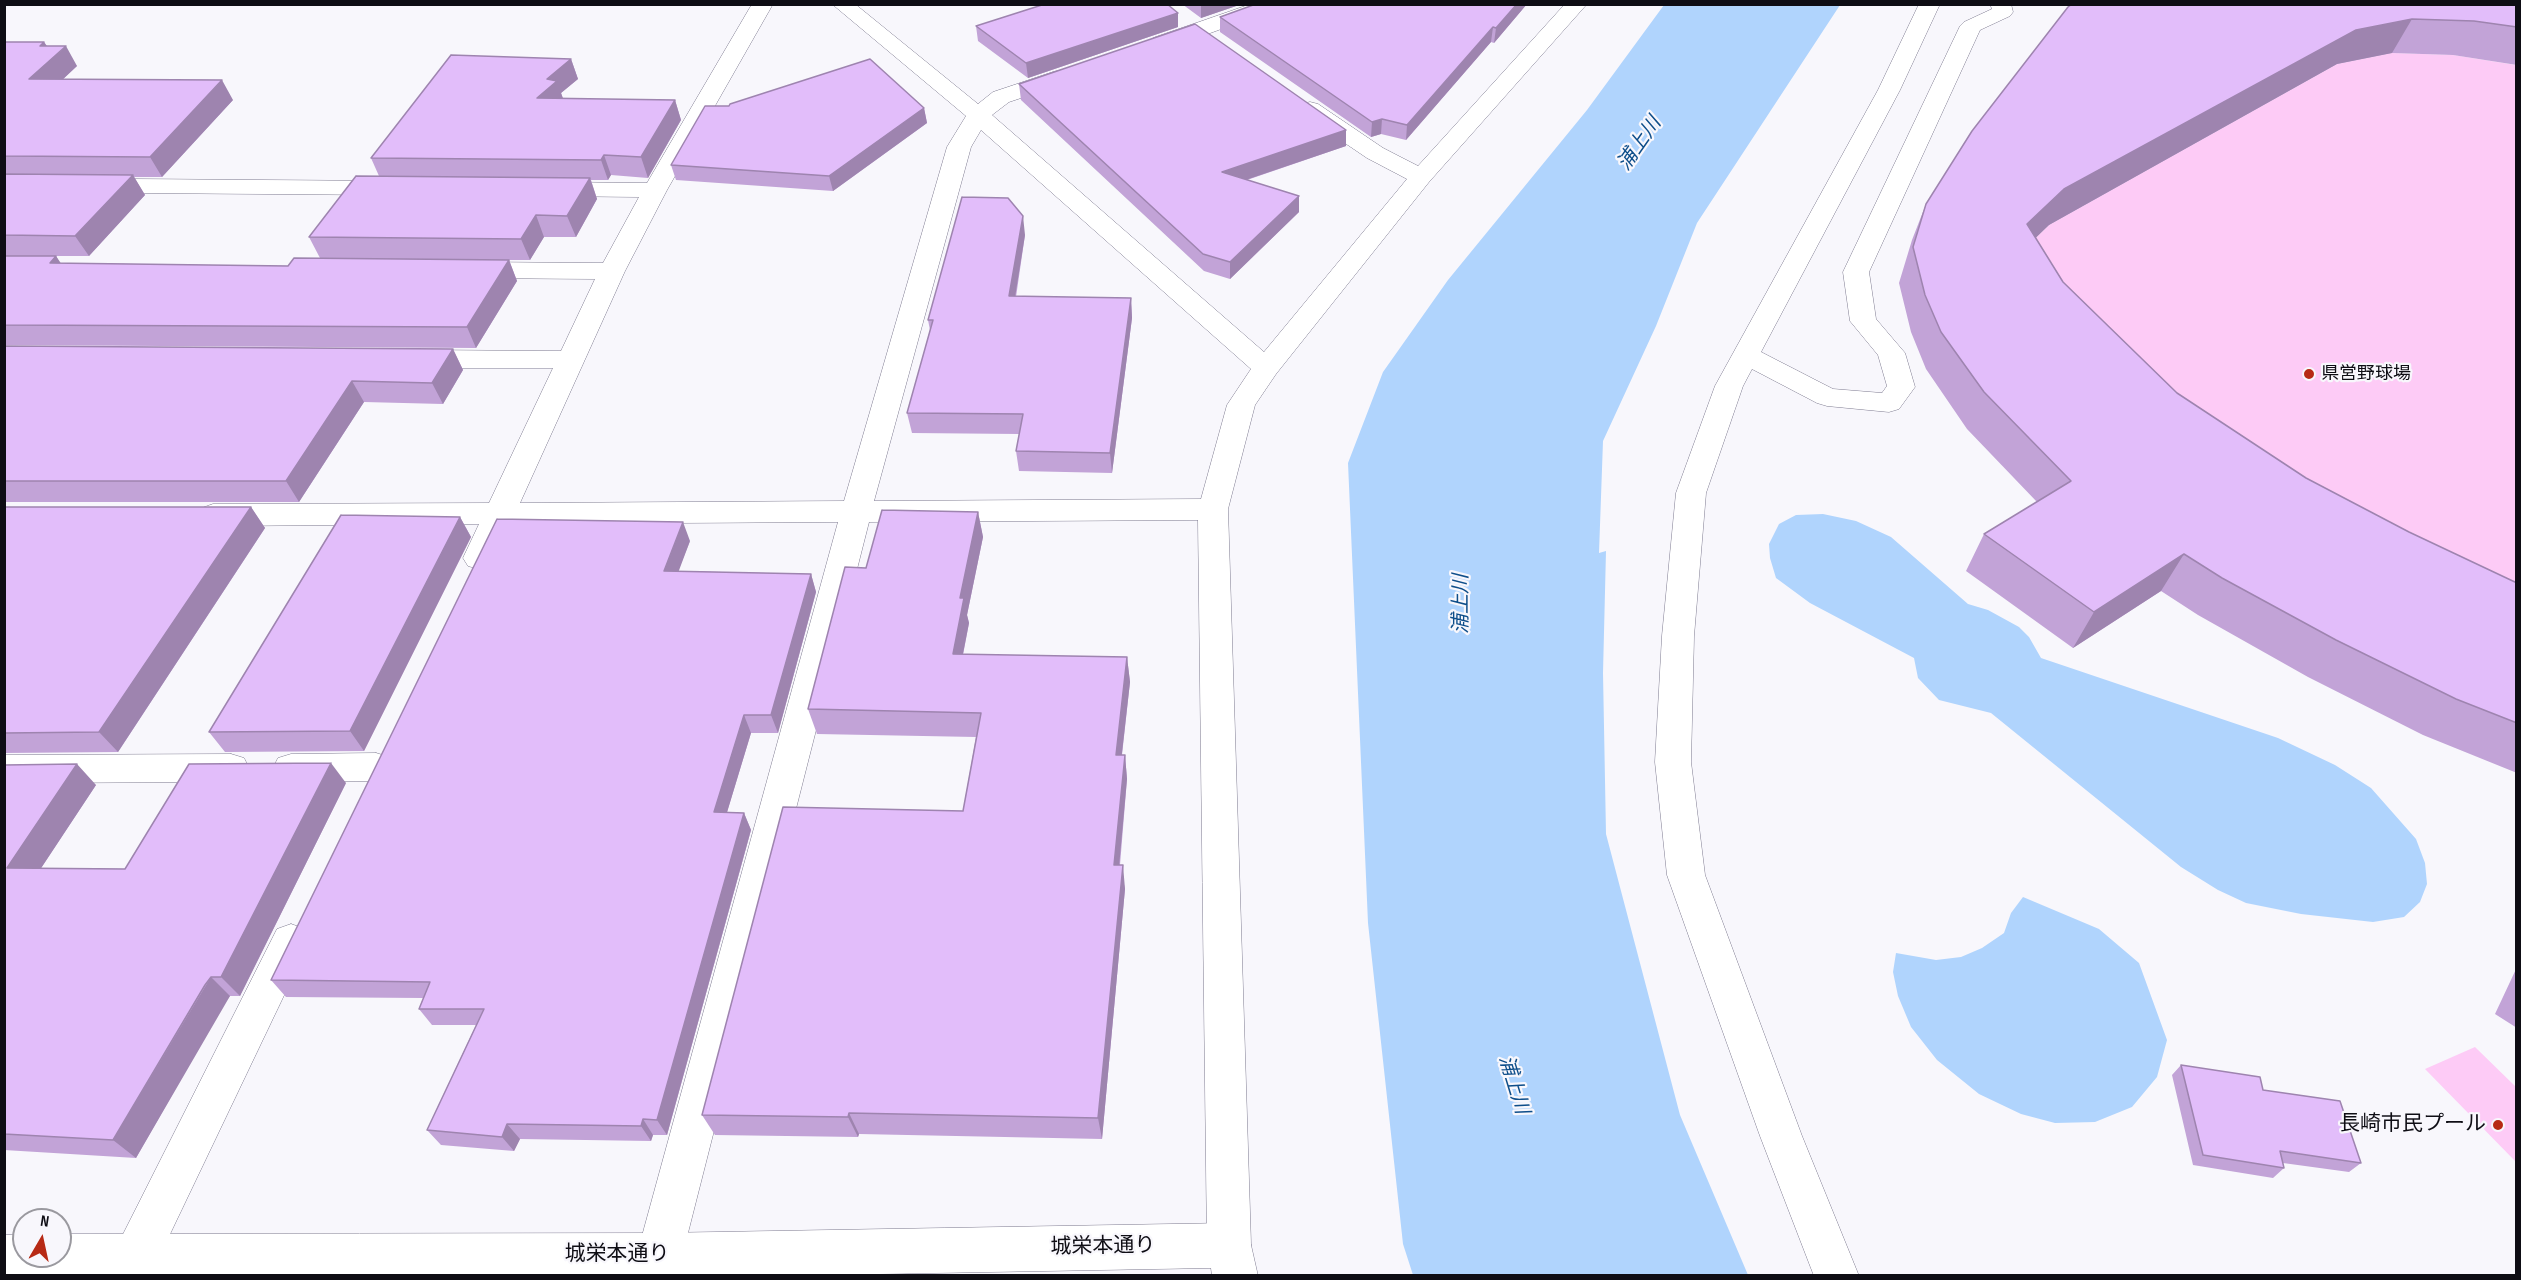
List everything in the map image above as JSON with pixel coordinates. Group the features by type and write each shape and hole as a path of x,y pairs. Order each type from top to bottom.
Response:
{"street":[{"path":"464,588 612,271 655,190 763,4"},
{"path":"842,4 978,115 1266,368"},
{"path":"1143,49 1189,24 1272,4"},
{"path":"1232,1260 1213,509 1241,405 1266,368 1421,177 1577,4"},
{"path":"1837,1275 1781,1136 1686,875 1673,762 1678,636 1691,493 1729,386 1890,90 1930,4"},
{"path":"1746,355 1827,397 1889,403 1901,387 1891,353 1863,321 1856,272 1971,26 2003,12 2000,4"},
{"path":"1189,24 1217,45"},
{"path":"656,1265 856,511 959,147 978,115 1001,97 1078,71"},
{"path":"1296,99 1375,153 1421,177"},
{"path":"4,185 418,188"},
{"path":"525,189 655,190"},
{"path":"445,270 612,271"},
{"path":"394,359 571,360"},
{"path":"182,515 1213,509"},
{"path":"360,799 391,736"},
{"path":"4,769 376,767"},
{"path":"130,1266 302,916"},
{"name":"城栄本通り","path":"4,1257 130,1266 656,1265 1232,1260"}],"shaded area":[{"name":"県営野球場","path":"2392,53 2453,55 2516,65 2516,630 2380,569 2012,261 2049,225 2337,64"},
{"name":"長崎市民プール","path":"2475,1047 2516,1087 2516,1162 2425,1069"}],"water":[{"name":"浦上川","path":"1664,5 1840,5 1697,223 1656,326 1603,441 1599,553 1606,551 1603,673 1606,834 1680,1115 1748,1275 1413,1275 1403,1244 1368,923 1348,463 1383,372 1448,280 1587,110"},
{"path":"1823,514 1856,521 1891,537 1968,604 1988,610 2019,627 2029,637 2041,658 2278,738 2335,765 2371,788 2416,839 2425,863 2427,884 2420,902 2404,917 2373,922 2301,914 2246,903 2218,890 2181,867 1991,713 1939,700 1918,678 1914,658 1810,603 1776,578 1770,558 1769,544 1779,524 1796,515"},
{"path":"2023,897 2099,929 2139,963 2167,1040 2157,1077 2132,1107 2095,1122 2055,1123 2021,1114 1979,1094 1937,1060 1911,1027 1898,996 1893,972 1896,953 1936,960 1961,957 1982,948 2004,933 2011,913"}],"building":[{"path":"1045,4 1167,4 1178,13 1026,63 976,26"},
{"path":"1256,4 1517,4 1496,28 1493,27 1407,125 1382,119 1372,122 1220,17"},
{"path":"2072,4 2517,4 2517,27 2474,21 2412,19 2356,30 2064,189 2027,224 2063,282 2177,393 2306,478 2409,532 2517,583 2517,723 2456,699 2336,640 2222,578 2184,554 2094,612 1984,534 2071,481 1984,392 1941,332 1925,295 1913,247 1926,204 1972,131"},
{"path":"1195,24 1346,130 1222,172 1299,196 1230,262 1203,254 1019,84"},
{"path":"4,42 44,42 40,46 66,46 29,79 222,80 150,157 4,156"},
{"path":"451,55 571,59 547,79 557,81 537,98 675,100 641,157 604,155 601,160 371,158"},
{"path":"870,59 924,108 829,176 671,165 705,106 729,106"},
{"path":"4,174 133,175 75,236 4,235"},
{"path":"356,176 590,178 567,216 536,215 521,239 309,237"},
{"path":"962,197 1008,198 1023,216 1009,296 1131,298 1110,453 1016,451 1023,414 907,413 933,320 928,320"},
{"path":"4,256 56,256 50,263 288,266 294,258 509,260 467,327 4,325"},
{"path":"4,346 453,349 432,383 352,381 286,481 4,481"},
{"path":"4,507 251,507 99,732 4,733"},
{"path":"882,510 978,512 960,598 964,598 953,654 1127,657 1116,755 1125,755 1114,865 1123,865 1098,1118 849,1113 848,1117 702,1115 783,807 963,811 981,713 808,709 845,567 866,568"},
{"path":"341,515 460,517 350,731 209,732"},
{"path":"497,519 683,522 664,571 811,574 771,715 744,715 714,812 744,813 657,1120 643,1119 641,1126 507,1124 502,1137 427,1130 484,1009 419,1009 430,982 271,980"},
{"path":"331,763 221,977 211,977 205,985 113,1140 4,1134 4,765 77,764 7,868 125,869 189,764"},
{"path":"2181,1065 2260,1077 2263,1090 2340,1101 2361,1163 2280,1151 2284,1168 2203,1155"}],"place":[{"name":"県営野球場","path":"2309,374"},
{"name":"長崎市民プール","path":"2498,1125"}]}
